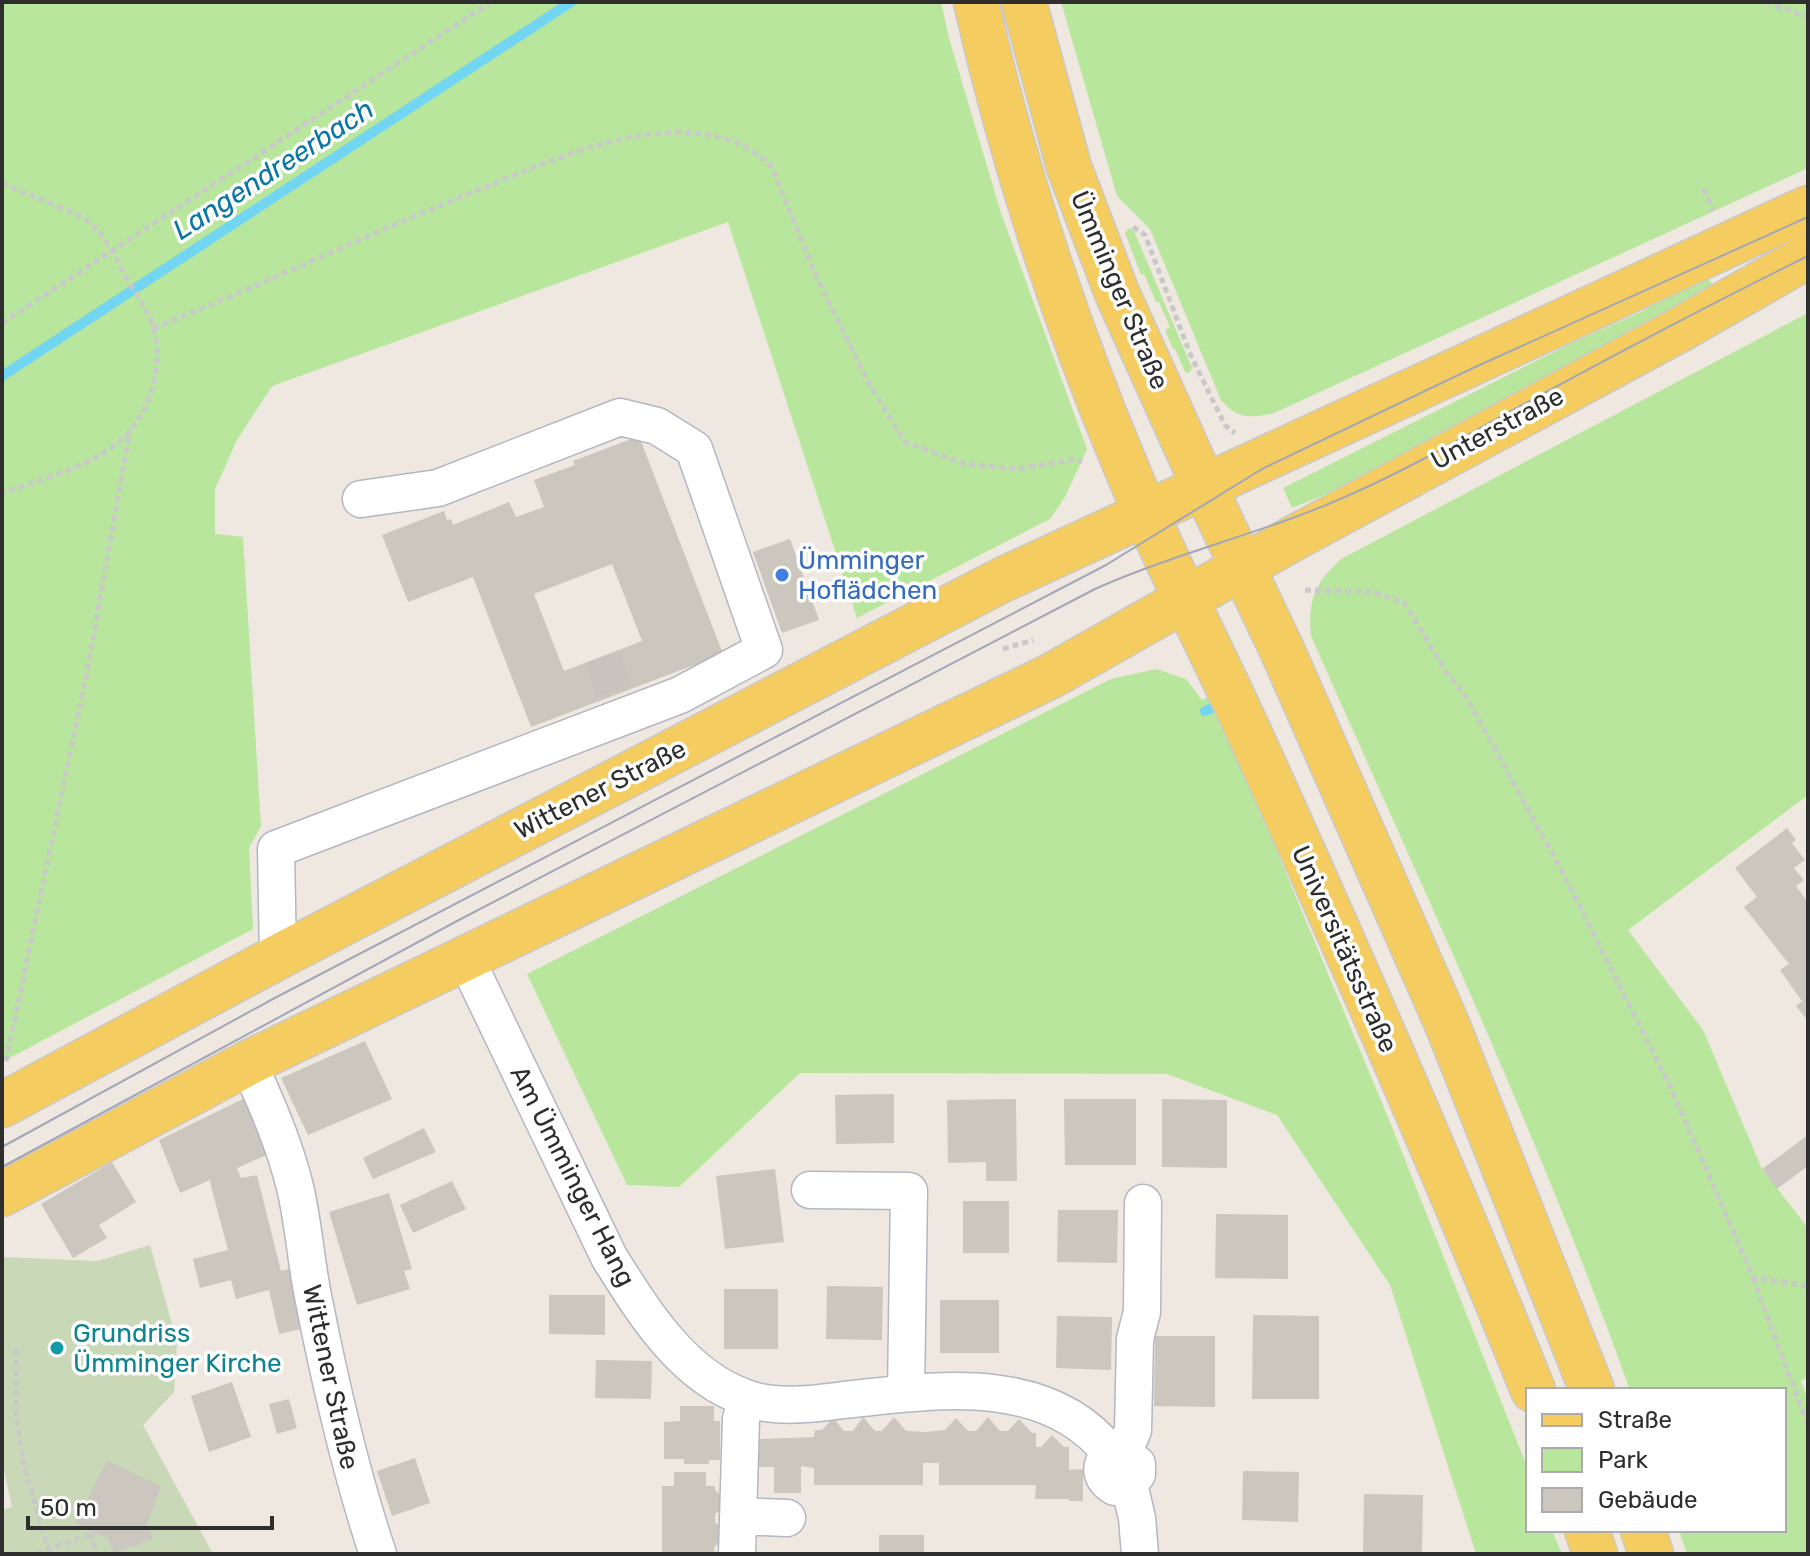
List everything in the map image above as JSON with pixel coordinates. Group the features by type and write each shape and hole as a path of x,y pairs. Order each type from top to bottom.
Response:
{"main road":[{"name":"Ümminger Straße","path":"976,2 1007,121 1053,275 1145,513"},
{"name":"Ümminger Straße","path":"1024,2 1069,167 1117,293 1243,568"},
{"path":"1204,486 1808,208"},
{"name":"Unterstraße","path":"1187,601 1808,256"},
{"name":"Wittener Straße","path":"3,1087 278,957 1002,580 1204,486"},
{"name":"Universitätsstraße","path":"1145,513 1299,843 1439,1163 1532,1388"},
{"path":"1243,568 1447,1024 1591,1388"},
{"path":"2,1194 248,1063 1051,676 1187,601"},
{"path":"1588,1532 1595,1554"},
{"path":"1644,1532 1651,1554"}],"street":[{"path":"278,957 276,849 618,706 680,695 764,650 694,449 657,426 620,417 438,488 361,499"},
{"name":"Am Ümminger Hang","path":"466,959 609,1257 673,1349 712,1379 747,1399 785,1404 906,1393 1006,1393 1048,1404 1096,1435 1121,1463"},
{"name":"Wittener Straße","path":"248,1063 276,1123 295,1189 334,1400 355,1484 378,1554"},
{"path":"810,1190 909,1191 906,1393"},
{"path":"1140,1554 1137,1518 1121,1463 1133,1430 1135,1339 1142,1312 1143,1203"},
{"path":"737,1554 741,1419 747,1399"},
{"path":"738,1516 787,1518"}],"path":[{"path":"2,323 491,2"},
{"path":"1766,2 1808,17"},
{"path":"153,328 391,224 559,158 642,135 675,132 712,135 746,146 772,167 816,276 868,382 905,442 965,464 1016,469 1076,459 1086,464"},
{"path":"2,183 87,221 99,231 146,309 153,328 157,374 151,394 130,430 115,445 91,458 2,493"},
{"name":"Ümminger Straße","path":"1122,219 1145,235 1191,356 1225,425"},
{"path":"3,1087 87,672 130,430"},
{"path":"1305,590 1372,592 1405,603 1446,672 1467,698 1564,875 1664,1074 1753,1277 1808,1426"},
{"path":"1003,649 1033,640"},
{"path":"1753,1277 1808,1286"},
{"path":"16,1350 16,1413 23,1462 48,1549"},
{"path":"37,1554 103,1529"},
{"path":"90,1533 97,1554"}],"green space":[{"path":"2,2 941,2 1000,210 1087,449 1065,497 1050,519 857,618 728,222 272,386 237,440 215,489 215,534 243,537 261,826 249,848 253,929 2,1062"},
{"path":"1061,2 1808,2 1808,168 1274,413 1245,416 1227,407 1221,400 1150,229 1117,196"},
{"path":"1129,228 1134,231 1192,368 1189,373 1185,372 1173,349 1165,330 1170,327 1159,302 1156,302 1144,274 1141,275 1125,233"},
{"path":"1706,274 1717,292 1341,488 1292,508 1283,488 1572,343 1641,312"},
{"path":"1808,313 1808,795 1628,930 1703,1030 1762,1169 1808,1228 1808,1377 1801,1381 1808,1400 1808,1554 1687,1554 1680,1532 1786,1532 1786,1388 1629,1388 1518,1104 1311,636 1315,593 1324,577 1341,559"},
{"path":"1156,669 1186,679 1202,700 1212,696 1390,1122 1526,1464 1526,1532 1553,1532 1562,1554 1476,1554 1390,1285 1277,1115 1167,1074 800,1073 679,1187 627,1185 527,974 1111,679"},
{"path":"150,1245 177,1342 174,1392 143,1425 213,1554 2,1554 2,1510 12,1507 2,1461 2,1257 98,1261"}],"building":[{"path":"639,436 723,654 531,727 473,577 408,602 382,535 444,511 453,525 509,502 516,517 544,507 534,480 575,465 573,461","holes":["612,564 642,641 564,671 534,594"]},
{"name":"Ümminger Hoflädchen","path":"790,539 819,620 782,633 753,552"},
{"path":"1787,828 1796,840 1792,843 1805,860 1794,868 1804,880 1796,886 1808,902 1808,1021 1796,1006 1802,1001 1780,970 1789,964 1744,907 1757,897 1735,868"},
{"path":"365,1041 392,1099 308,1135 281,1078"},
{"path":"894,1094 894,1143 836,1144 835,1095"},
{"path":"249,1096 273,1152 237,1168 241,1178 257,1175 281,1271 296,1267 310,1327 279,1334 269,1290 236,1299 231,1280 200,1288 193,1259 228,1250 210,1180 180,1193 159,1140"},
{"path":"1016,1099 1017,1181 986,1181 986,1162 948,1163 947,1100"},
{"path":"1064,1099 1136,1099 1136,1165 1065,1165"},
{"path":"1162,1099 1227,1100 1227,1168 1162,1167"},
{"path":"424,1128 436,1152 373,1179 363,1158"},
{"path":"1808,1135 1808,1166 1777,1189 1762,1169"},
{"path":"112,1162 136,1202 99,1225 107,1238 73,1258 41,1204"},
{"path":"775,1169 784,1242 725,1249 716,1176"},
{"path":"452,1181 466,1209 413,1233 400,1205"},
{"path":"389,1193 412,1269 404,1271 410,1289 357,1305 329,1212"},
{"path":"963,1201 1009,1201 1009,1253 963,1253"},
{"path":"1058,1210 1118,1210 1117,1263 1057,1262"},
{"path":"1216,1214 1288,1215 1288,1279 1215,1278"},
{"path":"827,1286 883,1287 882,1340 826,1339"},
{"path":"724,1289 778,1289 778,1349 724,1349"},
{"path":"549,1295 605,1295 605,1335 549,1334"},
{"path":"940,1300 999,1300 999,1353 940,1353"},
{"path":"1253,1315 1319,1316 1319,1399 1252,1399"},
{"path":"1057,1316 1112,1317 1111,1370 1056,1368"},
{"path":"1155,1336 1215,1336 1215,1407 1154,1406"},
{"path":"596,1360 652,1361 651,1399 595,1398"},
{"path":"232,1382 251,1437 209,1452 191,1396"},
{"path":"289,1399 297,1428 277,1434 269,1404"},
{"path":"680,1406 714,1406 714,1421 720,1421 720,1460 709,1460 709,1464 684,1464 684,1459 664,1459 664,1422 680,1421"},
{"path":"863,1417 875,1431 882,1431 894,1417 906,1431 926,1432 945,1430 956,1418 968,1431 976,1431 988,1417 1000,1431 1008,1431 1019,1419 1032,1433 1036,1433 1036,1447 1041,1447 1052,1435 1064,1447 1069,1447 1069,1470 1083,1469 1083,1501 1035,1499 1036,1485 939,1485 939,1463 923,1463 923,1485 814,1485 814,1468 801,1466 801,1493 774,1493 774,1467 759,1467 759,1439 814,1437 815,1430 822,1430 833,1418 844,1431 853,1431"},
{"path":"415,1458 430,1503 392,1516 377,1471"},
{"path":"107,1461 161,1486 147,1524 153,1539 114,1553 108,1539 75,1523"},
{"path":"1243,1471 1299,1472 1298,1522 1242,1520"},
{"path":"674,1472 706,1472 706,1486 715,1486 715,1490 729,1503 715,1514 715,1522 729,1534 714,1547 715,1554 662,1554 662,1486 674,1486"},
{"path":"1364,1494 1423,1495 1422,1554 1363,1554"},
{"path":"879,1535 924,1535 924,1554 879,1554"}],"waterway":[{"name":"Langendreerbach","path":"2,376 571,2"},
{"path":"1205,711 1224,703"}],"tunnel":[{"path":"603,657 615,695"}],"tram line":[{"path":"2,1147 271,1000 1106,565 1262,469 1473,368 1808,217"},
{"path":"2,1167 457,921 1095,589 1324,506 1381,480 1808,256"}],"place":[{"name":"Ümminger Hoflädchen","path":"782,575"},
{"name":"Grundriss Ümminger Kirche","path":"57,1348"}]}
